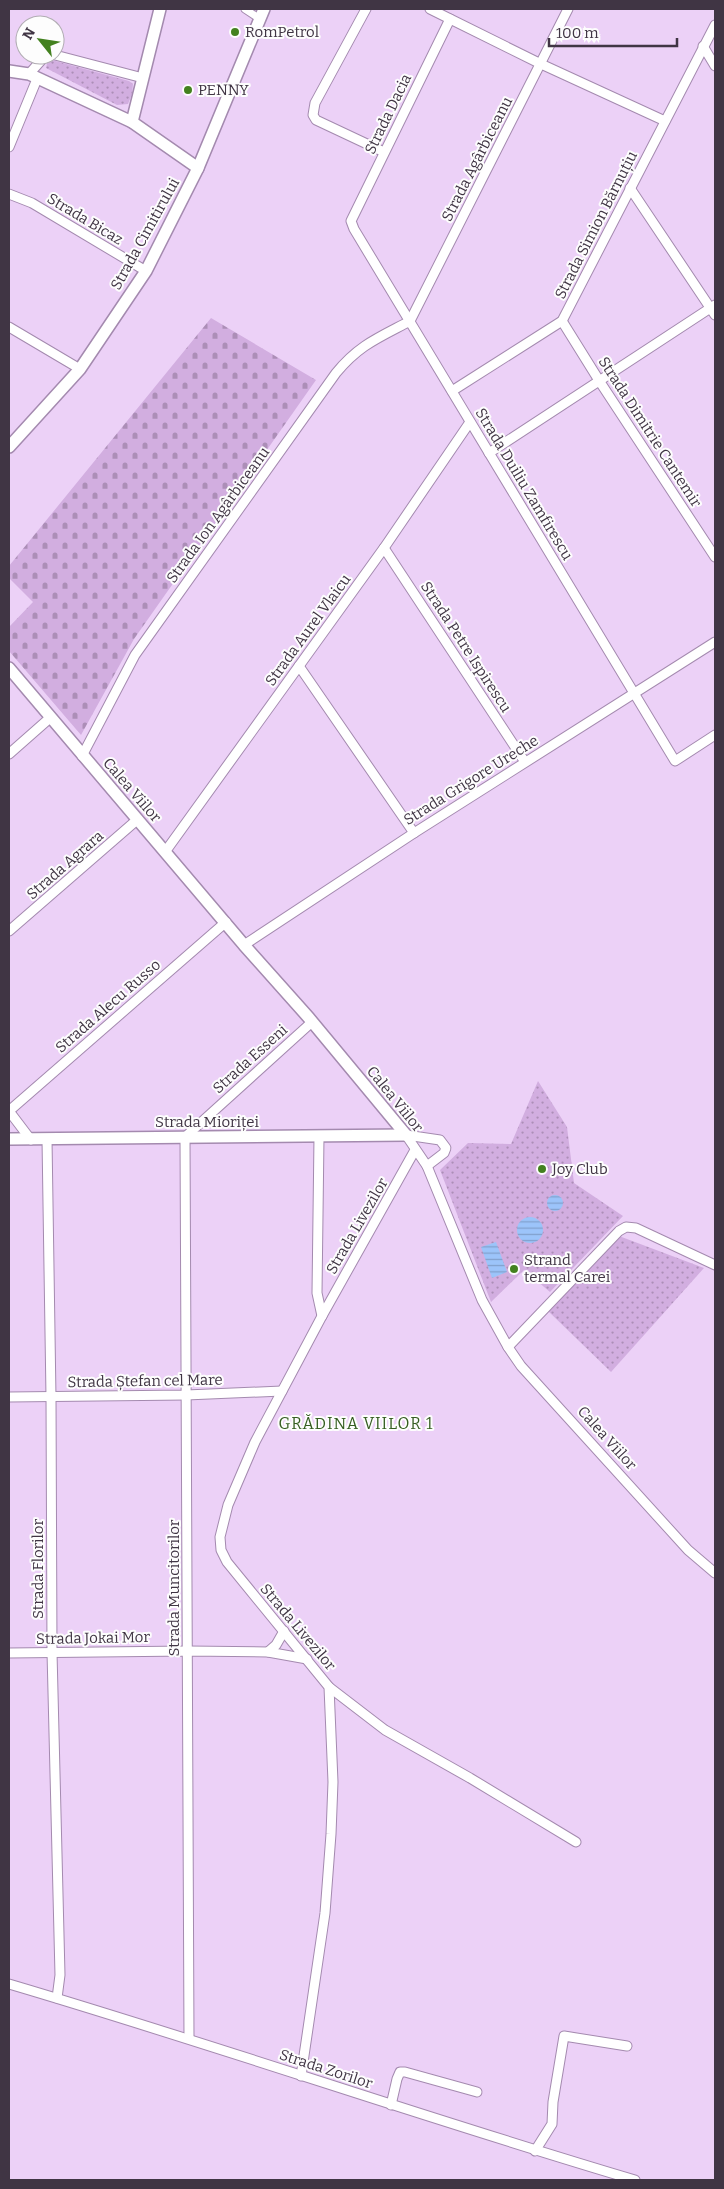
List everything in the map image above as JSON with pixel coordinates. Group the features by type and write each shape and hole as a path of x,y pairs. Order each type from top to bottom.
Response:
{"street":[{"path":"132,122 160,9"},
{"path":"245,9 262,14"},
{"path":"366,9 315,104 312,115 316,120 384,152"},
{"path":"430,9 541,64 665,121"},
{"name":"Strada Agârbiceanu","path":"410,321 568,9"},
{"name":"Strada Cimitirului","path":"9,447 80,369 146,271 198,168 262,14"},
{"name":"Strada Dacia","path":"351,221 450,18"},
{"name":"Strada Simion Bărnuțiu","path":"452,391 562,321 715,25"},
{"path":"703,46 715,66"},
{"path":"65,58 143,78"},
{"path":"9,147 33,77 40,65"},
{"path":"9,71 33,77 132,122 198,168"},
{"path":"489,454 714,309 630,188"},
{"name":"Strada Bicaz","path":"9,194 32,203 146,271"},
{"name":"Strada Duiliu Zamfirescu","path":"351,221 489,454 675,761 715,735"},
{"name":"Strada Ion Agârbiceanu","path":"82,756 135,655 336,373 350,356 364,345 410,321"},
{"name":"Strada Dimitrie Cantemir","path":"562,321 715,557"},
{"path":"9,327 80,369"},
{"name":"Strada Aurel Vlaicu","path":"165,852 384,548 470,422"},
{"name":"Strada Petre Ispirescu","path":"384,548 525,762"},
{"name":"Strada Grigore Ureche","path":"244,945 414,833 715,642"},
{"path":"300,666 414,833"},
{"name":"Calea Viilor","path":"9,668 82,756 312,1022 406,1135 427,1166 482,1300 508,1347 521,1366 688,1550 715,1573"},
{"path":"9,754 51,717"},
{"name":"Strada Agrara","path":"9,931 138,819"},
{"name":"Strada Alecu Russo","path":"9,1111 226,922"},
{"name":"Strada Esseni","path":"185,1138 312,1022"},
{"path":"9,1111 31,1140"},
{"path":"406,1135 440,1140 444,1143 446,1148 444,1153 427,1166"},
{"name":"Strada Mioriței","path":"9,1139 406,1135"},
{"name":"Strada Livezilor","path":"319,1137 317,1293 322,1316"},
{"name":"Strada Muncitorilor","path":"185,1138 189,2038"},
{"name":"Strada Florilor","path":"47,1139 52,1397 52,1652 60,1975 56,1998"},
{"name":"Strada Livezilor","path":"301,2076 325,1913 331,1834 333,1782 329,1687 227,1562 221,1550 220,1538 228,1505 255,1442 322,1316 415,1150"},
{"path":"508,1347 619,1231 626,1227 636,1228 715,1265"},
{"name":"Strada Ștefan cel Mare","path":"9,1397 186,1395 282,1391"},
{"path":"268,1652 276,1645 284,1631"},
{"name":"Strada Jokai Mor","path":"9,1653 268,1652 307,1659"},
{"path":"329,1687 385,1730 470,1778 576,1842"},
{"name":"Strada Zorilor","path":"9,1984 189,2038 535,2151 635,2180"},
{"path":"535,2151 552,2124 553,2102 564,2036 626,2046"},
{"path":"391,2104 400,2072 477,2092"}],"green space":[{"path":"65,64 129,81 133,84 132,94 128,104 117,105 46,68 47,65"},
{"path":"211,318 316,380 134,639 81,735 9,651 9,627 33,602 9,578 9,566"},
{"name":"Strand termal Carei","path":"538,1081 567,1127 574,1183 623,1216 550,1292 524,1270 491,1302 440,1170 468,1143 511,1144"},
{"path":"619,1236 704,1268 611,1372 547,1310"}],"water":[{"path":"552,1195 558,1195 563,1200 561,1209 552,1211 547,1206 547,1200"},
{"path":"530,1217 539,1221 543,1230 539,1239 530,1243 521,1239 517,1230 521,1221"},
{"path":"496,1242 507,1272 492,1278 481,1247"}],"place":[{"name":"RomPetrol","path":"235,32"},
{"name":"PENNY","path":"188,90"},
{"name":"Joy Club","path":"542,1169"},
{"name":"Strand termal Carei","path":"514,1269"}],"district":[{"name":"GRĂDINA VIILOR 1","path":"356,1423"}]}
